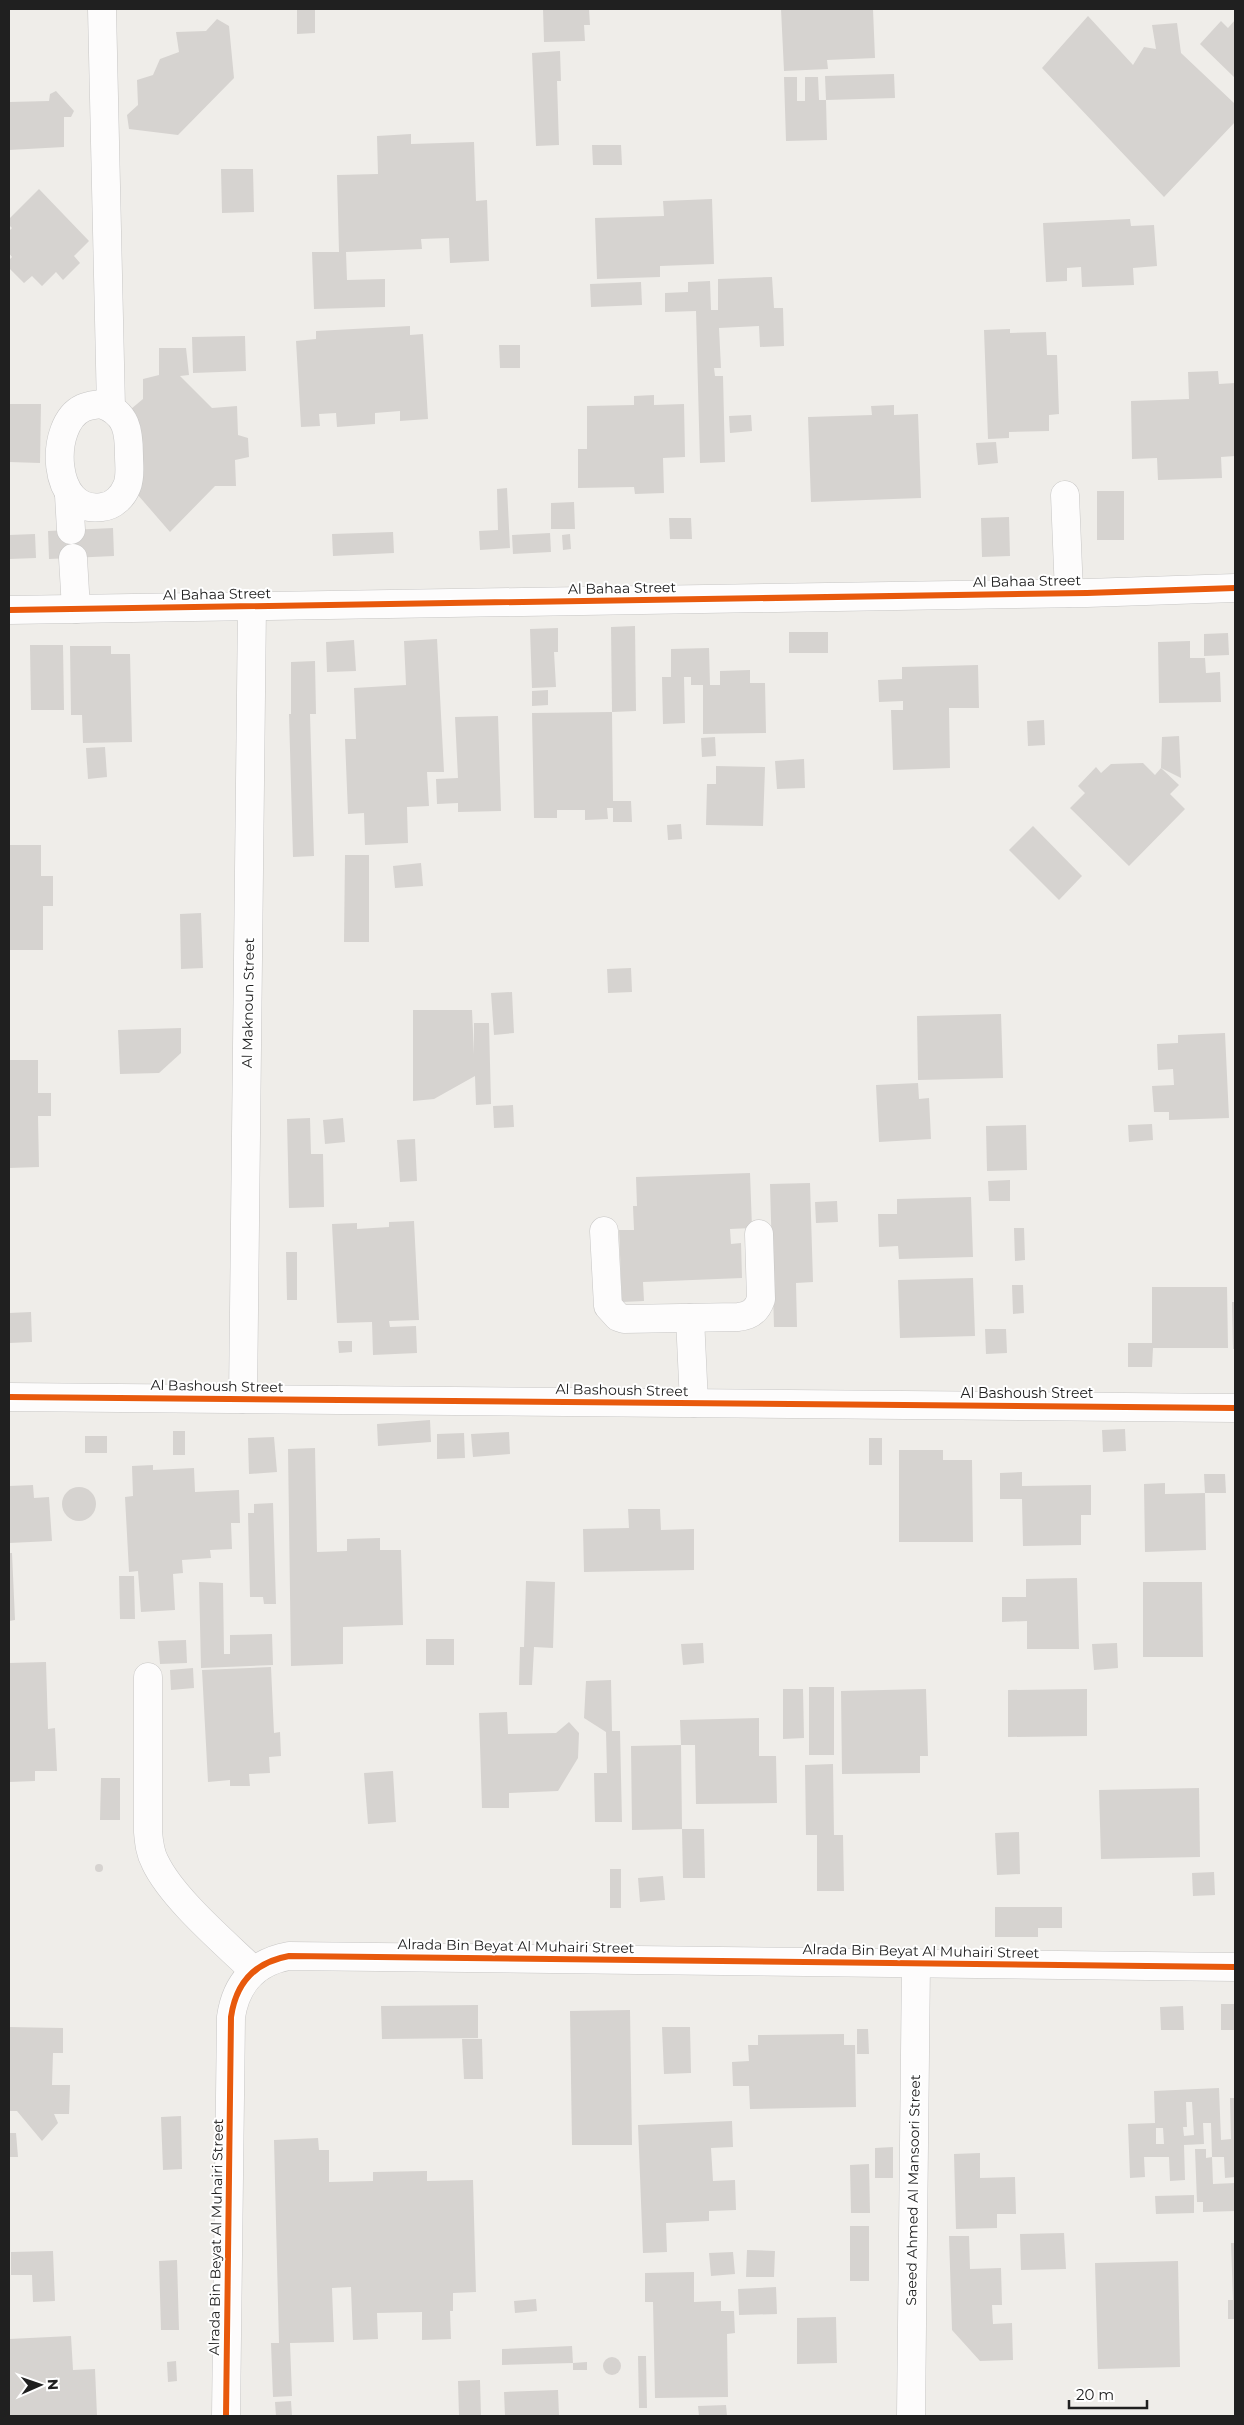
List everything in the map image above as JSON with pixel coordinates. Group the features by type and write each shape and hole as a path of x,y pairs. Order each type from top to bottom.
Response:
{"street":[{"path":"102,9 111,408"},
{"path":"69,495 81,505 96,508 113,503 125,490 129,475 129,433 125,422 111,408 101,404 82,408 68,423 61,444 61,471 64,485 69,495 71,530"},
{"path":"1065,495 1069,593"},
{"path":"73,558 76,609"},
{"name":"Al Bahaa Street","path":"9,610 1069,593 1235,588"},
{"name":"Al Maknoun Street","path":"243,1399 252,606"},
{"path":"604,1231 606,1299 612,1312 624,1319 745,1317 758,1307 761,1299 759,1234"},
{"path":"690,1318 694,1403"},
{"name":"Al Bashoush Street","path":"9,1397 1235,1408"},
{"path":"148,1677 148,1832 150,1849 155,1862 176,1893 253,1970"},
{"name":"Alrada Bin Beyat Al Muhairi Street","path":"226,2416 230,2017 237,1991 253,1970 276,1958 289,1956 1235,1967"},
{"name":"Saeed Ahmed Al Mansoori Street","path":"911,2416 916,1964"}],"building":[{"path":"297,9 315,9 315,33 297,34"},
{"path":"543,9 589,9 590,25 584,25 585,41 544,42"},
{"path":"781,9 873,9 875,58 827,60 828,69 784,71"},
{"path":"1088,16 1133,65 1144,47 1156,49 1152,25 1177,23 1181,53 1235,104 1235,122 1164,197 1042,68"},
{"path":"217,19 229,26 234,78 178,135 129,129 127,115 138,105 137,80 153,75 160,59 179,52 176,32 206,31"},
{"path":"1235,20 1235,78 1200,44 1221,21 1228,28"},
{"path":"560,51 561,81 557,81 559,145 536,146 532,53"},
{"path":"894,74 895,98 826,100 825,76"},
{"path":"784,77 797,77 797,101 805,101 805,77 818,77 819,100 826,100 827,140 786,141"},
{"path":"56,91 74,111 71,117 64,117 64,147 9,150 9,102 49,101 50,94"},
{"path":"411,134 411,144 474,142 476,201 487,200 489,261 450,263 449,238 421,239 422,249 346,252 347,280 385,279 385,307 314,309 312,252 339,252 337,175 378,174 377,136"},
{"path":"592,145 621,145 622,165 593,165"},
{"path":"221,169 253,169 254,212 222,213"},
{"path":"39,189 89,241 74,256 80,263 63,280 56,272 42,286 32,276 24,283 9,268 9,260 12,257 9,253 9,231 12,228 9,225 9,219"},
{"path":"712,199 714,264 660,266 660,277 597,279 595,218 664,216 663,201"},
{"path":"1130,219 1131,226 1154,225 1157,266 1133,268 1134,285 1082,287 1081,267 1067,268 1067,281 1046,282 1043,223"},
{"path":"772,277 774,308 783,308 784,346 760,347 759,326 719,328 721,368 714,368 715,376 723,376 725,462 700,463 696,311 665,312 665,293 688,292 688,282 710,281 711,310 718,310 718,279"},
{"path":"641,282 642,305 591,307 590,284"},
{"path":"410,326 410,335 423,334 428,419 400,421 400,411 375,413 375,424 337,427 336,413 319,414 320,426 301,427 296,341 316,339 316,331"},
{"path":"1010,329 1010,333 1046,332 1047,355 1057,355 1059,414 1049,415 1049,431 1009,432 1009,438 988,439 984,330"},
{"path":"245,336 246,371 193,373 192,337"},
{"path":"499,345 520,345 520,368 500,368"},
{"path":"159,348 186,348 189,375 180,376 212,408 237,406 238,435 248,438 249,457 235,460 236,486 215,486 170,532 131,487 131,409 143,399 143,379 159,375"},
{"path":"1218,371 1219,384 1235,383 1235,456 1221,457 1222,478 1158,480 1157,458 1132,459 1131,401 1189,399 1188,372"},
{"path":"654,395 654,405 684,404 685,457 663,458 664,493 635,494 634,487 578,488 578,449 587,449 587,406 634,405 634,396"},
{"path":"9,404 41,404 40,463 9,462"},
{"path":"894,405 894,415 918,414 921,498 811,502 808,417 872,415 871,406"},
{"path":"751,415 752,431 730,433 729,416"},
{"path":"996,442 998,463 978,465 976,443"},
{"path":"507,488 510,548 480,550 479,531 498,530 497,489"},
{"path":"1097,491 1124,491 1124,540 1097,540"},
{"path":"574,502 575,529 551,529 551,503"},
{"path":"1009,517 1010,556 982,557 981,518"},
{"path":"669,518 691,518 692,539 670,539"},
{"path":"113,528 114,556 49,559 48,531"},
{"path":"393,532 394,553 333,556 332,534"},
{"path":"550,533 551,552 513,554 512,535"},
{"path":"35,534 36,558 9,559 9,535"},
{"path":"570,534 571,549 563,550 562,535"},
{"path":"635,626 636,711 612,712 611,627"},
{"path":"558,628 558,652 554,652 556,687 532,688 530,629"},
{"path":"789,632 828,632 828,653 789,653"},
{"path":"1228,633 1229,655 1204,656 1204,634"},
{"path":"437,639 444,772 427,772 429,806 407,807 408,843 365,845 364,813 348,814 345,739 356,739 354,688 406,685 404,641"},
{"path":"354,640 356,671 327,672 326,642"},
{"path":"1190,641 1190,658 1205,658 1206,673 1220,672 1221,702 1159,703 1158,642"},
{"path":"30,645 63,645 64,710 31,710"},
{"path":"70,646 111,646 111,654 130,654 132,742 83,743 82,715 71,715"},
{"path":"709,648 710,685 720,685 720,671 750,670 750,683 765,683 766,733 703,734 703,685 691,685 691,677 684,677 685,723 663,724 662,677 671,677 671,649"},
{"path":"315,661 316,714 310,714 314,856 293,857 289,714 291,714 291,662"},
{"path":"978,665 979,708 949,708 950,768 893,770 891,710 903,710 903,701 879,702 878,680 902,679 902,667"},
{"path":"548,690 548,705 532,706 532,691"},
{"path":"612,712 613,801 631,801 632,822 613,822 613,808 607,808 608,819 585,820 585,810 557,810 557,818 534,818 532,713"},
{"path":"498,716 501,811 458,812 458,803 437,804 436,779 458,778 455,717"},
{"path":"1044,720 1045,745 1028,746 1027,721"},
{"path":"1179,736 1181,778 1161,768 1162,737"},
{"path":"715,737 716,756 702,757 701,738"},
{"path":"105,747 107,777 88,779 86,748"},
{"path":"804,759 805,788 777,789 775,761"},
{"path":"1143,763 1155,775 1161,768 1179,785 1170,794 1185,809 1129,866 1070,808 1085,793 1078,786 1096,767 1101,773 1111,764"},
{"path":"716,766 765,767 763,826 706,825 707,784 716,784"},
{"path":"681,824 682,839 668,840 667,825"},
{"path":"1033,826 1082,876 1059,900 1009,850"},
{"path":"9,845 41,845 41,876 53,876 53,906 43,906 43,950 9,950"},
{"path":"345,855 369,855 369,942 344,942"},
{"path":"421,863 423,886 395,888 393,866"},
{"path":"201,913 203,968 181,969 180,914"},
{"path":"631,968 632,992 608,993 607,969"},
{"path":"512,992 514,1033 494,1035 491,993"},
{"path":"413,1010 472,1010 474,1054 474,1023 489,1023 491,1104 476,1105 475,1076 434,1099 413,1101"},
{"path":"1001,1014 1003,1078 918,1080 917,1016"},
{"path":"181,1028 181,1053 159,1073 120,1074 118,1030"},
{"path":"1225,1033 1229,1118 1169,1120 1169,1112 1154,1112 1152,1086 1174,1085 1173,1069 1158,1070 1157,1044 1178,1043 1178,1035"},
{"path":"9,1060 38,1060 38,1093 51,1093 51,1116 38,1116 39,1167 9,1168"},
{"path":"918,1083 919,1099 929,1098 931,1139 879,1142 876,1085"},
{"path":"513,1105 514,1127 494,1128 493,1106"},
{"path":"310,1118 311,1154 323,1154 324,1207 289,1208 287,1119"},
{"path":"343,1118 345,1142 325,1144 323,1120"},
{"path":"1152,1124 1153,1140 1129,1142 1128,1125"},
{"path":"1026,1125 1027,1170 987,1171 986,1126"},
{"path":"415,1139 417,1181 400,1182 397,1140"},
{"path":"750,1173 752,1228 730,1229 731,1244 741,1243 742,1278 643,1282 644,1301 622,1302 619,1230 634,1230 633,1206 637,1206 636,1177"},
{"path":"1010,1180 1010,1201 989,1201 988,1181"},
{"path":"810,1183 813,1282 796,1283 797,1327 774,1327 770,1184"},
{"path":"971,1197 973,1257 899,1259 898,1246 879,1247 878,1214 897,1214 897,1199"},
{"path":"837,1201 838,1222 816,1223 815,1202"},
{"path":"414,1221 419,1320 389,1321 390,1327 416,1326 417,1353 373,1355 372,1322 337,1323 332,1224 357,1223 357,1229 389,1227 389,1222"},
{"path":"1014,1228 1024,1228 1025,1260 1015,1261"},
{"path":"286,1252 297,1252 297,1300 287,1300"},
{"path":"973,1278 975,1336 900,1338 898,1280"},
{"path":"1012,1285 1023,1285 1024,1313 1013,1314"},
{"path":"1152,1287 1227,1287 1228,1348 1153,1348 1152,1367 1128,1367 1128,1343 1152,1343"},
{"path":"1232,1302 1235,1302 1235,1349 1233,1349"},
{"path":"31,1312 32,1342 9,1343 9,1313"},
{"path":"985,1329 1006,1329 1007,1353 986,1354"},
{"path":"338,1341 352,1341 352,1352 339,1353"},
{"path":"430,1420 431,1442 378,1446 377,1424"},
{"path":"1125,1429 1126,1451 1103,1452 1102,1430"},
{"path":"173,1431 185,1431 185,1455 173,1455"},
{"path":"509,1432 510,1454 473,1457 471,1434"},
{"path":"464,1433 465,1458 437,1459 437,1434"},
{"path":"85,1436 107,1436 107,1453 85,1453"},
{"path":"274,1437 277,1472 249,1474 248,1438"},
{"path":"869,1438 882,1438 882,1465 869,1465"},
{"path":"315,1448 317,1552 347,1551 347,1539 380,1538 380,1550 401,1550 403,1625 343,1627 343,1664 291,1666 288,1449"},
{"path":"899,1450 943,1450 943,1460 972,1460 973,1542 899,1542"},
{"path":"153,1465 153,1470 194,1468 195,1492 239,1490 240,1523 231,1523 232,1549 210,1550 211,1558 182,1560 183,1573 173,1574 175,1610 141,1612 138,1571 129,1572 125,1497 133,1496 132,1466"},
{"path":"1022,1472 1022,1486 1091,1485 1091,1515 1081,1515 1081,1545 1023,1546 1022,1499 1000,1499 1000,1473"},
{"path":"1204,1474 1225,1474 1226,1493 1205,1493"},
{"path":"1165,1483 1165,1494 1205,1493 1206,1550 1145,1552 1144,1484"},
{"path":"33,1485 34,1498 49,1497 52,1541 9,1543 9,1486"},
{"path":"79,1487 91,1492 96,1504 91,1516 79,1521 67,1516 62,1504 67,1492"},
{"path":"273,1503 276,1604 264,1604 263,1597 250,1597 248,1513 254,1513 254,1504"},
{"path":"628,1509 660,1509 661,1530 694,1529 694,1570 584,1572 583,1529 629,1528"},
{"path":"9,1553 12,1553 15,1620 9,1621"},
{"path":"119,1576 134,1576 135,1619 120,1619"},
{"path":"1077,1578 1079,1649 1027,1649 1027,1621 1002,1622 1002,1597 1026,1597 1026,1579"},
{"path":"526,1581 555,1582 553,1648 534,1647 532,1685 519,1685 520,1647 524,1647"},
{"path":"199,1582 223,1583 224,1654 230,1654 230,1635 272,1634 273,1665 201,1668"},
{"path":"1143,1582 1202,1582 1203,1657 1143,1657"},
{"path":"426,1639 454,1639 454,1665 426,1665"},
{"path":"186,1640 187,1663 160,1664 158,1641"},
{"path":"703,1643 704,1663 683,1665 681,1644"},
{"path":"1117,1643 1118,1668 1094,1670 1092,1644"},
{"path":"46,1662 48,1729 55,1728 57,1771 35,1771 35,1781 9,1782 9,1663"},
{"path":"271,1667 274,1733 280,1732 281,1756 269,1757 270,1773 249,1774 250,1786 230,1786 230,1780 208,1782 202,1670"},
{"path":"193,1668 194,1688 171,1690 170,1670"},
{"path":"611,1680 612,1731 620,1731 622,1822 595,1822 594,1773 607,1773 606,1732 584,1718 586,1681"},
{"path":"809,1687 834,1687 834,1755 809,1755"},
{"path":"783,1689 803,1689 804,1738 783,1739"},
{"path":"926,1689 928,1756 920,1756 920,1773 842,1774 841,1691"},
{"path":"1087,1689 1087,1736 1008,1737 1008,1690"},
{"path":"507,1712 508,1734 556,1733 569,1722 579,1733 578,1758 558,1791 509,1793 509,1808 482,1808 479,1713"},
{"path":"759,1718 759,1756 776,1756 777,1803 696,1804 695,1745 681,1745 680,1720"},
{"path":"681,1745 682,1829 632,1830 631,1746"},
{"path":"833,1764 834,1835 843,1835 844,1891 817,1891 817,1835 806,1835 805,1765"},
{"path":"393,1771 396,1822 368,1824 364,1773"},
{"path":"101,1778 120,1778 120,1820 100,1820"},
{"path":"1199,1788 1200,1857 1101,1859 1099,1790"},
{"path":"682,1829 704,1829 705,1878 683,1878"},
{"path":"1019,1832 1020,1874 997,1875 995,1833"},
{"path":"99,1864 103,1868 99,1872 95,1868"},
{"path":"610,1869 621,1869 621,1908 610,1908"},
{"path":"1214,1872 1215,1895 1193,1896 1192,1873"},
{"path":"663,1876 665,1900 640,1902 638,1878"},
{"path":"995,1907 1062,1907 1062,1928 1038,1928 1038,1937 995,1937"},
{"path":"1221,2004 1235,2004 1235,2030 1221,2030"},
{"path":"478,2005 478,2038 382,2039 381,2006"},
{"path":"1183,2006 1184,2030 1161,2030 1160,2007"},
{"path":"630,2010 632,2145 572,2145 570,2011"},
{"path":"9,2027 63,2028 63,2053 53,2053 52,2085 70,2085 69,2114 54,2114 58,2123 42,2141 17,2111 9,2111"},
{"path":"662,2027 690,2027 691,2073 664,2074"},
{"path":"857,2029 868,2029 869,2054 857,2054"},
{"path":"844,2034 844,2045 855,2045 856,2107 750,2109 749,2086 733,2086 732,2062 749,2061 748,2045 758,2045 758,2035"},
{"path":"462,2039 482,2039 483,2079 464,2079"},
{"path":"1219,2088 1221,2140 1231,2139 1230,2098 1235,2098 1235,2177 1225,2178 1224,2157 1212,2157 1211,2123 1203,2123 1204,2144 1184,2145 1185,2180 1170,2181 1169,2157 1144,2157 1145,2177 1130,2178 1128,2124 1155,2123 1154,2091","holes":["1186,2102 1192,2102 1194,2135 1184,2136 1183,2127 1187,2127","1156,2128 1163,2128 1164,2144 1156,2144"]},
{"path":"181,2116 182,2169 163,2170 161,2117"},
{"path":"732,2121 733,2147 711,2148 713,2181 735,2180 736,2210 709,2211 709,2221 666,2223 667,2252 643,2253 638,2125"},
{"path":"9,2133 16,2133 18,2157 9,2157"},
{"path":"318,2138 319,2150 329,2150 329,2182 373,2181 373,2172 427,2171 427,2181 473,2180 476,2292 453,2293 453,2311 450,2311 451,2339 422,2340 422,2312 377,2313 378,2339 353,2340 351,2287 332,2288 334,2342 290,2343 292,2396 273,2397 271,2343 279,2343 274,2140"},
{"path":"893,2147 893,2178 875,2178 875,2148"},
{"path":"1195,2149 1206,2149 1206,2158 1212,2157 1213,2184 1235,2183 1235,2211 1203,2212 1203,2202 1197,2202"},
{"path":"980,2153 980,2178 1015,2177 1016,2214 997,2214 997,2228 956,2229 954,2154"},
{"path":"869,2164 870,2213 851,2213 850,2165"},
{"path":"1194,2195 1194,2213 1156,2214 1155,2196"},
{"path":"850,2226 869,2226 869,2281 850,2281"},
{"path":"1064,2233 1066,2269 1021,2270 1020,2234"},
{"path":"949,2236 969,2236 970,2269 1001,2268 1002,2305 992,2305 993,2324 1012,2323 1013,2360 980,2361 952,2330"},
{"path":"1231,2243 1235,2243 1235,2319 1228,2319 1228,2300 1233,2300"},
{"path":"747,2250 775,2251 774,2277 746,2277"},
{"path":"53,2251 55,2301 33,2302 32,2275 11,2275 11,2252"},
{"path":"733,2252 735,2274 711,2276 709,2253"},
{"path":"177,2260 179,2330 161,2330 159,2261"},
{"path":"1178,2261 1180,2367 1098,2369 1095,2263"},
{"path":"694,2272 694,2302 721,2301 721,2311 734,2311 735,2333 727,2334 728,2397 655,2398 653,2302 645,2302 645,2273"},
{"path":"776,2287 777,2314 739,2315 738,2289"},
{"path":"536,2299 537,2311 515,2313 514,2301"},
{"path":"836,2317 837,2363 797,2364 797,2318"},
{"path":"71,2336 73,2370 95,2369 97,2416 9,2416 9,2339"},
{"path":"572,2346 573,2363 502,2365 502,2349"},
{"path":"638,2356 646,2356 647,2408 639,2408"},
{"path":"612,2357 620,2362 621,2366 616,2374 612,2375 604,2370 603,2366 608,2358"},
{"path":"176,2361 177,2381 168,2382 167,2362"},
{"path":"587,2362 587,2370 573,2370 573,2363"},
{"path":"480,2380 481,2416 459,2416 458,2381"},
{"path":"558,2390 559,2416 505,2416 504,2392"},
{"path":"291,2401 292,2416 276,2416 275,2402"},
{"path":"726,2405 727,2416 699,2416 698,2406"}],"cycle path":[{"path":"9,610 1087,593 1235,588"},
{"path":"9,1397 1235,1408"},
{"path":"226,2416 231,2017 237,1994 243,1984 249,1976 266,1963 289,1956 1235,1967"}]}
